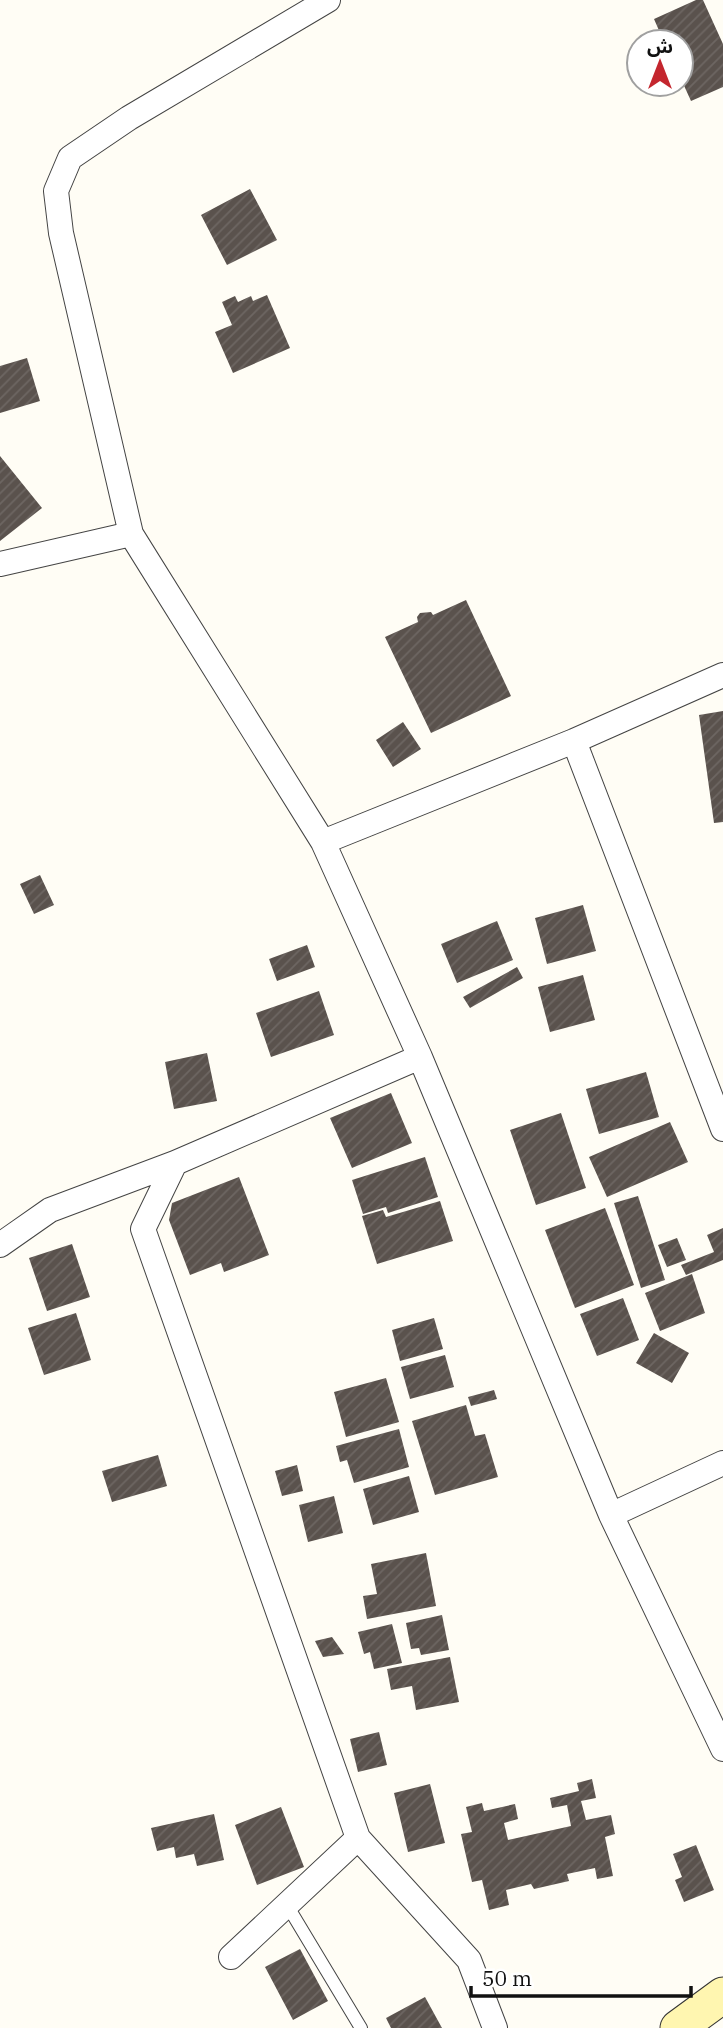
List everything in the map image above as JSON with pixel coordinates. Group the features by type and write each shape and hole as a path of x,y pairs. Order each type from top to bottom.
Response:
{"street":[{"path":"328,0 129,118 70,158 56,191 61,233 131,534 323,842 420,1057 611,1515 723,1749"},
{"path":"0,564 131,534"},
{"path":"323,842 574,741 723,674"},
{"path":"574,741 723,1129"},
{"path":"0,1245 50,1210 175,1163 420,1057"},
{"path":"175,1163 143,1229 358,1838 469,1960 495,2028"},
{"path":"611,1515 723,1463"},
{"path":"231,1957 358,1838"},
{"path":"678,2028 723,1995"}],"lane":[{"path":"287,1905 362,2028"}],"building":[{"path":"696,0 703,0 723,44 723,87 691,101 690,98 695,98 695,28 658,28 654,19"},
{"path":"250,189 277,240 227,265 201,215"},
{"path":"267,295 290,348 233,373 215,332 232,325 222,302 235,296 238,302 251,296 253,301"},
{"path":"27,358 40,401 0,413 0,366"},
{"path":"0,456 42,508 0,541"},
{"path":"466,600 511,696 431,733 385,637 418,622 420,613 431,612 433,615"},
{"path":"723,711 723,822 714,823 699,715"},
{"path":"403,722 421,749 393,767 376,740"},
{"path":"40,875 54,905 34,914 20,884"},
{"path":"583,905 596,951 547,964 535,918"},
{"path":"497,921 513,960 457,983 441,944"},
{"path":"307,945 315,967 277,981 269,959"},
{"path":"517,967 523,978 470,1008 463,997"},
{"path":"583,975 595,1020 550,1032 538,987"},
{"path":"319,991 334,1035 271,1057 256,1013"},
{"path":"207,1053 217,1101 174,1109 165,1062"},
{"path":"646,1072 659,1117 599,1134 586,1089"},
{"path":"391,1093 412,1143 352,1168 330,1118"},
{"path":"561,1113 586,1188 536,1205 510,1130"},
{"path":"670,1122 688,1162 607,1197 589,1157"},
{"path":"425,1157 438,1197 388,1213 386,1207 363,1214 352,1180"},
{"path":"239,1177 269,1255 224,1272 221,1263 190,1275 169,1220 172,1203"},
{"path":"638,1196 665,1280 641,1288 614,1203"},
{"path":"440,1201 453,1241 377,1264 362,1216 383,1210 386,1217"},
{"path":"605,1208 634,1285 575,1308 545,1230"},
{"path":"723,1228 723,1260 686,1275 681,1265 714,1252 707,1235"},
{"path":"677,1238 686,1260 667,1267 658,1245"},
{"path":"72,1244 90,1297 47,1311 29,1258"},
{"path":"692,1274 705,1313 660,1331 645,1293"},
{"path":"623,1298 639,1340 597,1356 580,1314"},
{"path":"76,1313 91,1360 44,1375 28,1328"},
{"path":"434,1318 443,1349 400,1361 392,1330"},
{"path":"654,1333 689,1353 672,1383 636,1363"},
{"path":"445,1355 454,1387 410,1399 401,1367"},
{"path":"386,1378 399,1422 346,1437 334,1392"},
{"path":"494,1390 497,1399 471,1406 468,1397"},
{"path":"466,1405 475,1436 485,1434 498,1477 435,1495 412,1421"},
{"path":"399,1429 409,1467 354,1483 347,1460 340,1462 336,1446"},
{"path":"158,1455 167,1486 112,1502 102,1471"},
{"path":"297,1465 303,1491 282,1496 275,1471"},
{"path":"409,1476 419,1512 373,1525 363,1489"},
{"path":"334,1496 343,1533 308,1542 299,1505"},
{"path":"426,1553 436,1606 367,1619 363,1596 377,1594 371,1564"},
{"path":"442,1615 449,1650 421,1655 419,1648 411,1649 406,1623"},
{"path":"392,1624 402,1663 374,1669 370,1652 364,1654 358,1632"},
{"path":"332,1637 344,1654 323,1657 315,1641"},
{"path":"450,1657 459,1702 416,1710 412,1686 391,1690 387,1669"},
{"path":"379,1732 387,1765 358,1772 350,1739"},
{"path":"592,1779 596,1798 581,1801 586,1820 611,1815 615,1834 605,1837 613,1876 597,1879 595,1868 567,1874 569,1881 534,1889 531,1884 506,1890 509,1905 489,1910 482,1880 472,1882 461,1834 472,1832 466,1807 482,1803 484,1811 515,1804 518,1819 504,1823 508,1840 571,1826 567,1805 552,1808 550,1798 579,1791 577,1783"},
{"path":"430,1784 445,1843 408,1852 394,1793"},
{"path":"281,1807 304,1867 257,1885 235,1825"},
{"path":"214,1814 224,1860 197,1866 194,1854 176,1858 174,1847 157,1851 151,1828"},
{"path":"696,1845 714,1890 684,1902 675,1880 682,1877 673,1854"},
{"path":"300,1949 328,2001 293,2020 265,1967"},
{"path":"425,1997 442,2028 391,2028 386,2018"}]}
